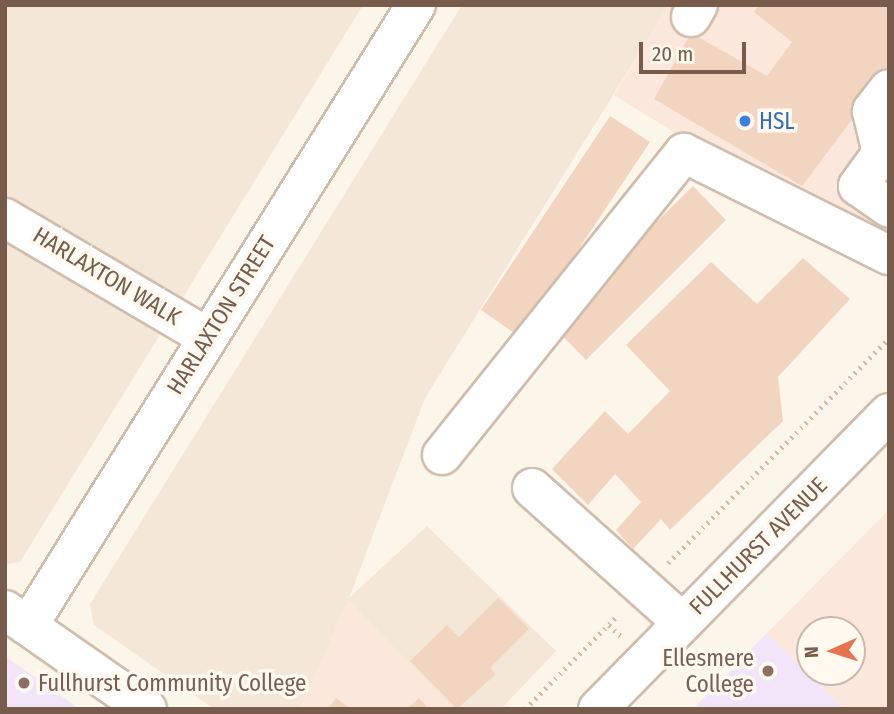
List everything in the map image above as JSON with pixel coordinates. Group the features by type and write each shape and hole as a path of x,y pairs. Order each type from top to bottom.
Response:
{"street":[{"name":"HARLAXTON STREET","path":"17,618 207,337 416,5"},
{"path":"889,89 872,111 882,153 858,186 889,208"},
{"path":"442,455 684,153 889,255"},
{"name":"HARLAXTON WALK","path":"5,218 207,337"},
{"name":"FULLHURST AVENUE","path":"598,709 889,414"},
{"path":"532,488 646,586 682,622"},
{"path":"17,618 148,709"}],"path":[{"path":"525,709 889,338"}],"shaded area":[{"path":"5,5 363,5 20,562 6,564"},
{"path":"462,5 669,5 425,398 349,598 427,526 556,651 501,709 453,709 349,601 300,709 214,709 94,625 90,604"},
{"path":"669,5 889,5 889,265 614,95"},
{"path":"889,510 889,709 844,709 821,686 866,686 866,616 796,616 796,662 767,633"},
{"path":"348,600 453,709 300,709"},
{"name":"Ellesmere College","path":"767,633 796,662 796,686 821,686 844,709 693,709"},
{"name":"Fullhurst Community College","path":"5,656 80,709 5,709"}],"building":[{"path":"759,5 889,5 889,70 802,186 654,99 691,33 767,76 792,42 754,12"},
{"path":"610,116 650,142 520,337 481,310"},
{"path":"693,186 726,220 586,360 552,325"},
{"path":"803,258 850,299 778,377 783,421 670,530 661,519 633,549 616,530 641,502 615,474 588,505 552,469 605,411 628,434 670,391 626,345 711,262 757,304"},
{"path":"498,598 529,629 490,668 496,674 457,709 410,661 447,625 459,637"},
{"path":"336,698 351,709 328,709"},
{"path":"419,698 429,709 407,709"}],"place":[{"name":"HSL","path":"745,121"},
{"name":"Ellesmere College","path":"768,671"},
{"name":"Fullhurst Community College","path":"24,683"}]}
